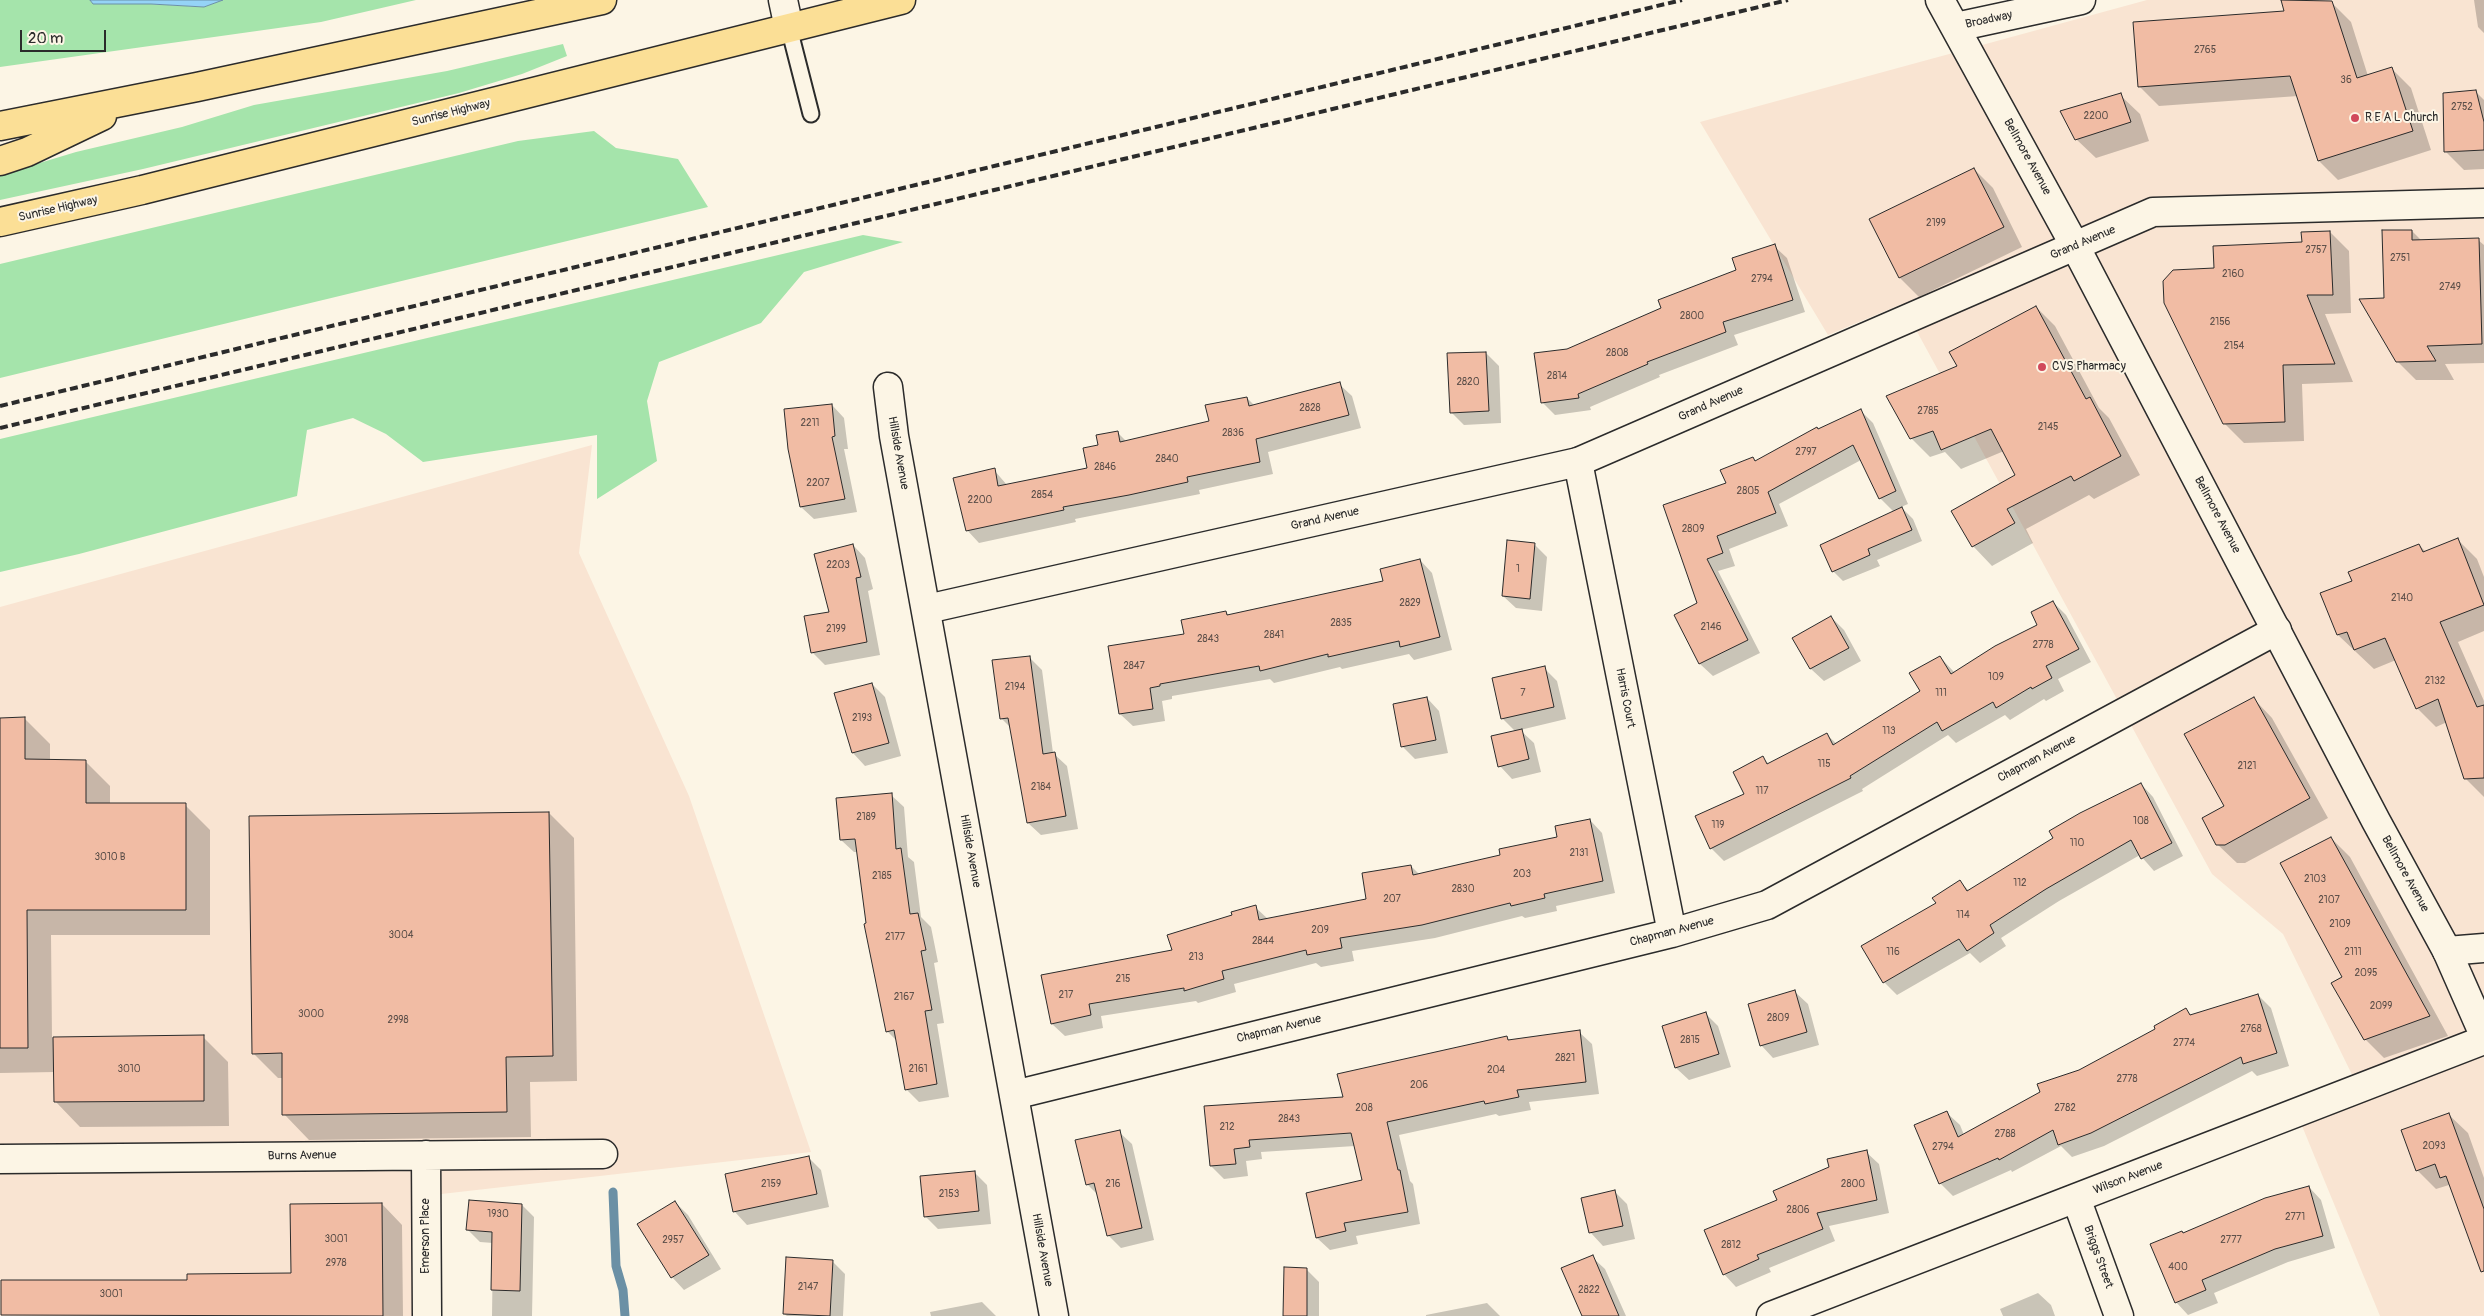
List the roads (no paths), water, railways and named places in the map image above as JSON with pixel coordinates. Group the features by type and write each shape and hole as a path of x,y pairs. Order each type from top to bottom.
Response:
{"highway":[{"path":"0,126 137,99 602,0"},
{"name":"Sunrise Highway","path":"0,222 142,190 901,0"},
{"path":"0,161 27,152 137,99"}],"street":[{"path":"783,0 789,28"},
{"name":"Bellmore Avenue","path":"1940,0 2076,246 2376,820 2448,950 2484,1035"},
{"name":"Broadway","path":"1956,27 2081,0"},
{"name":"Grand Avenue","path":"927,609 1578,462 2153,212 2484,203"},
{"name":"Hillside Avenue","path":"888,386 894,436 927,609 1054,1316"},
{"name":"Harris Court","path":"1578,462 1672,933"},
{"name":"Chapman Avenue","path":"1014,1095 1672,933 1767,905 2277,630"},
{"path":"2448,950 2484,948"},
{"name":"Wilson Avenue","path":"1771,1316 2484,1040"},
{"name":"Burns Avenue","path":"0,1159 603,1154"},
{"name":"Emerson Place","path":"426,1155 427,1316"},
{"name":"Briggs Street","path":"2076,1198 2119,1316"}],"lane":[{"path":"789,28 811,114"}],"water":[{"path":"90,0 223,0 204,7 151,4 93,4"}],"waterway":[{"path":"613,1192 616,1266 623,1290 625,1316"}],"railway":[{"path":"0,406 1682,0"},
{"path":"0,428 1788,0"}],"place":[{"name":"R E A L Church","path":"2355,118"},
{"name":"CVS Pharmacy","path":"2042,367"}]}
